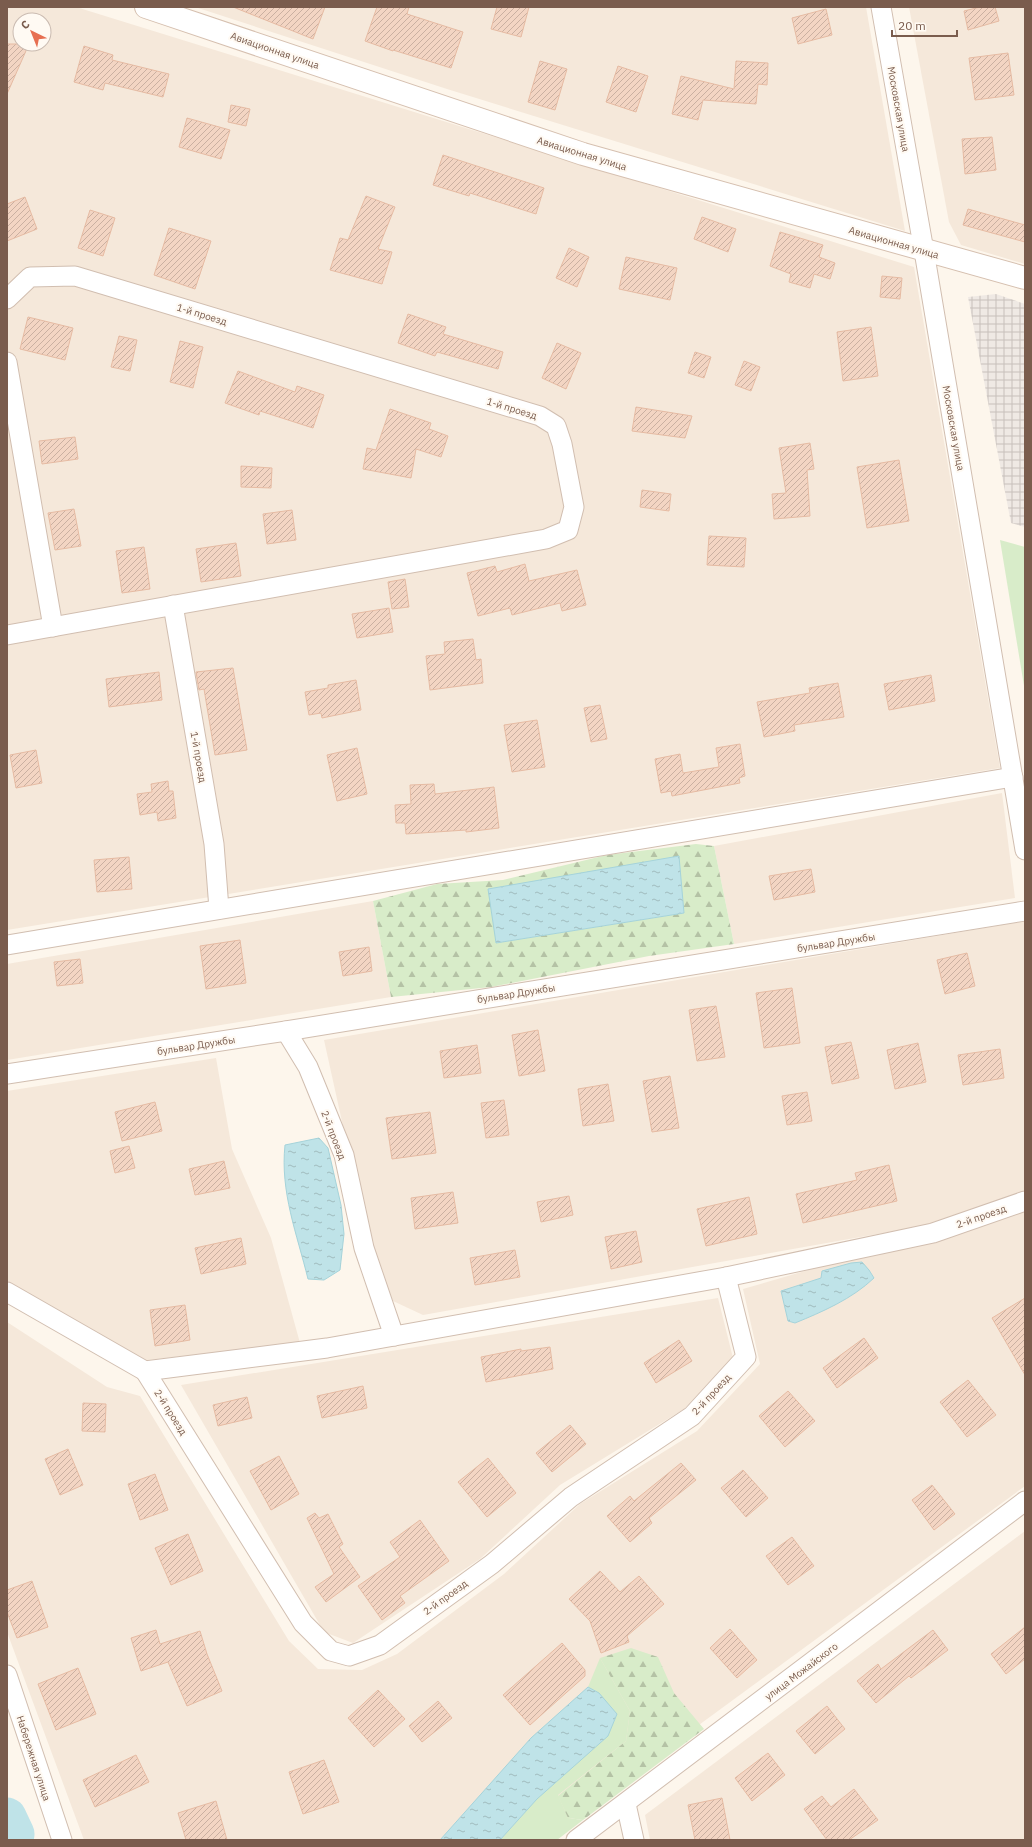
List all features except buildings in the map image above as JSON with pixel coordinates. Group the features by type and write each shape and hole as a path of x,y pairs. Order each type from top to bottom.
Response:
{"street":[{"name":"Авиационная улица","path":"146,7 583,154 1025,278"},
{"name":"Московская улица","path":"881,7 924,250 1025,850"},
{"name":"1-й проезд","path":"7,299 30,277 75,276 540,416 556,426 562,444 574,507 568,530 546,539 7,635"},
{"path":"7,362 53,627"},
{"name":"1-й проезд","path":"173,605 214,844 219,909"},
{"path":"7,945 1013,777"},
{"name":"бульвар Дружбы","path":"7,1074 286,1031 1025,911"},
{"name":"2-й проезд","path":"286,1031 308,1067 344,1155 364,1248 394,1336"},
{"name":"2-й проезд","path":"145,1371 327,1348 726,1277 933,1233 1025,1201"},
{"name":"2-й проезд","path":"7,1292 145,1371 303,1624 331,1651 349,1656 380,1645 492,1564 571,1497 692,1416 746,1357 726,1277"},
{"name":"улица Можайского","path":"576,1840 626,1804 1025,1501"},
{"name":"Набережная улица","path":"7,1676 62,1840"},
{"path":"626,1804 634,1840"}],"shaded area":[{"path":"7,7 76,7 914,267 1000,768 7,930"},
{"path":"195,7 866,7 905,231 447,89"},
{"path":"909,7 1025,7 1025,264 961,245 949,222"},
{"path":"996,294 1025,304 1025,527 1011,523 968,297"},
{"path":"1002,793 1015,898 734,944 714,846"},
{"path":"373,901 391,997 7,1060 7,964"},
{"path":"1025,921 1025,1192 956,1220 423,1315 393,1301 367,1235 324,1040"},
{"path":"216,1058 232,1149 271,1238 300,1343 138,1361 7,1281 7,1091"},
{"path":"1025,1207 1025,1486 542,1840 84,1840 7,1632 7,1322 107,1387 140,1396 289,1641 318,1669 362,1670 397,1654 504,1574 580,1504 697,1431 760,1364 743,1289"},
{"path":"718,1298 733,1358 684,1409 560,1485 480,1559 353,1643 324,1632 181,1385"},
{"path":"1025,1531 1025,1840 650,1840 645,1815"}],"green space":[{"path":"1000,540 1025,547 1025,692"},
{"path":"696,844 714,846 734,944 649,956 491,987 391,997 373,901 437,884 503,880 607,855","holes":["678,856 684,913 496,943"]},
{"path":"631,1648 658,1657 674,1693 704,1729 583,1820 568,1818 558,1796 626,1741 630,1711 600,1658"},
{"path":"600,1658 630,1711 626,1741 558,1795 568,1818 583,1820 557,1840 500,1840 537,1799 599,1693 588,1687"}],"water":[{"path":"679,856 684,913 496,943 488,889"},
{"path":"319,1138 328,1148 341,1205 344,1234 340,1270 324,1280 308,1279 290,1213 284,1162 285,1145"},
{"path":"862,1262 874,1278 865,1286 846,1299 816,1314 795,1323 788,1321 781,1291 821,1278 822,1271 851,1263"},
{"path":"588,1687 599,1693 617,1714 608,1736 537,1799 500,1840 440,1840 531,1738"}],"waterway":[{"path":"7,1817 15,1834 14,1840"}]}
